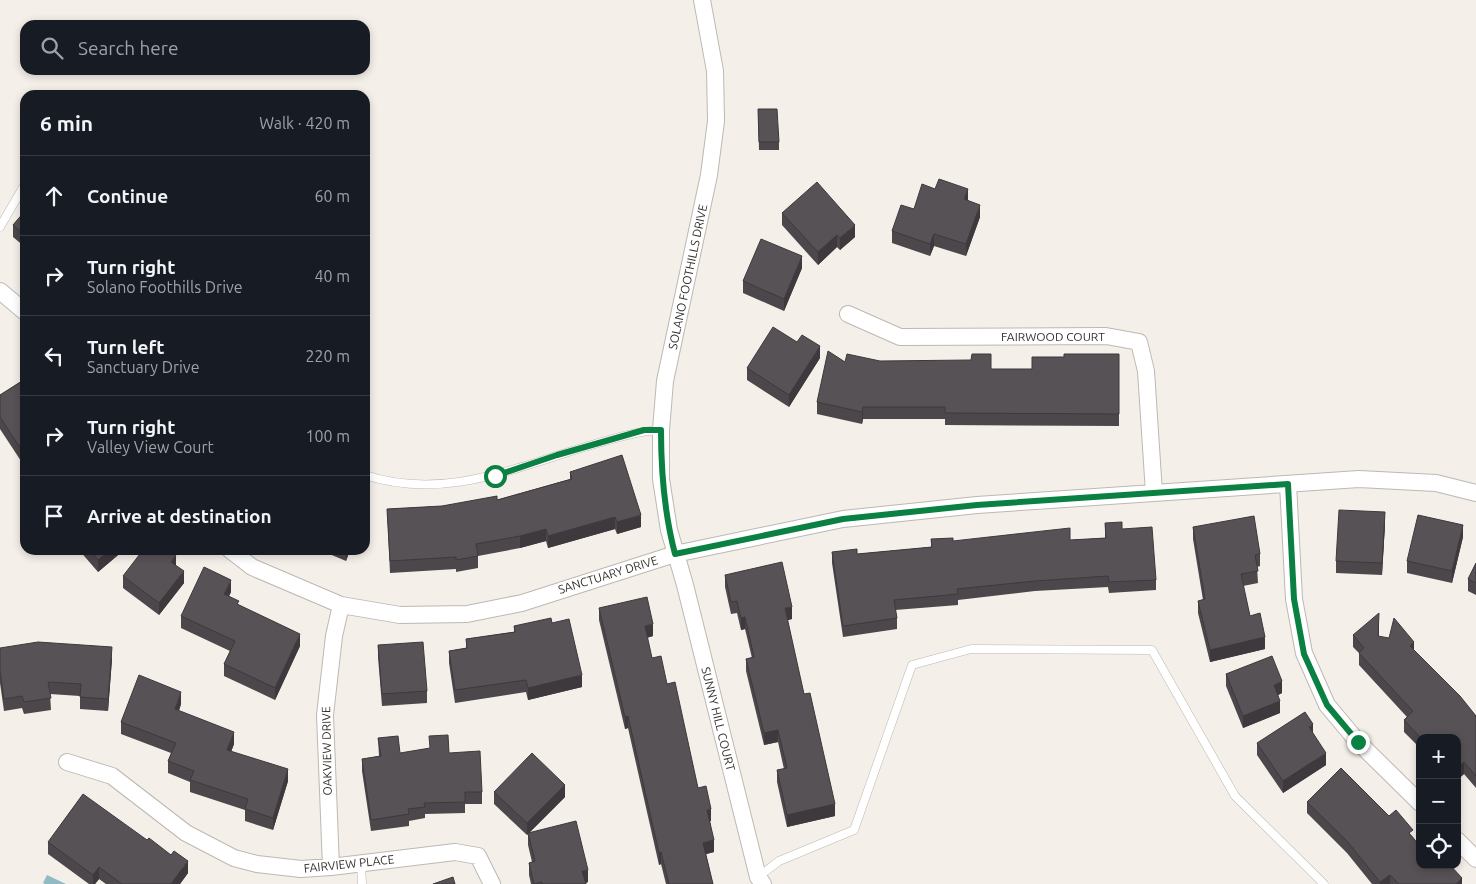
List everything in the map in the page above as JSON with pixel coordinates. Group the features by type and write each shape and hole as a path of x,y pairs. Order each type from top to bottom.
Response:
{"street":[{"name":"SOLANO FOOTHILLS DRIVE","path":"675,554 669,529 662,479 661,430 665,381 709,175 716,121 715,71 702,0"},
{"path":"0,292 20,308"},
{"name":"FAIRWOOD COURT","path":"848,314 900,337 1106,336 1139,342 1146,371 1154,493"},
{"name":"SANCTUARY DRIVE","path":"237,555 252,566 340,605 400,615 467,614 522,603 675,554 843,519 977,505 1359,479 1436,483 1476,493"},
{"path":"1288,484 1294,599 1304,654 1327,705 1358,742 1416,799"},
{"name":"SUNNY HILL COURT","path":"675,554 685,584 760,881"},
{"name":"OAKVIEW DRIVE","path":"331,867 325,715 334,636 340,605"},
{"name":"FAIRVIEW PLACE","path":"67,762 112,776 186,833 234,858 279,867 331,867 455,852 478,856 492,884"},
{"path":"1461,844 1476,859"}],"lane":[{"path":"0,227 20,193"},
{"path":"370,478 381,481 439,486 495,476 557,455 644,430 661,430"},
{"path":"760,881 779,861 854,830 912,665 971,649 1152,650 1235,796 1324,884"},
{"path":"361,863 362,884"}],"water":[{"path":"47,875 66,884 45,884 43,883"}],"building":[{"path":"758,109 777,109 779,142 759,142"},
{"path":"939,179 968,189 964,199 980,205 966,244 934,234 930,244 892,231 901,205 914,209 922,184 935,189"},
{"path":"817,182 855,225 840,238 837,235 818,252 782,213"},
{"path":"20,217 20,231 13,225"},
{"path":"761,239 802,256 784,299 743,281"},
{"path":"773,327 797,342 802,335 820,346 789,395 747,368"},
{"path":"828,351 845,362 847,354 880,361 971,360 972,354 991,354 991,369 1032,369 1032,357 1064,357 1064,354 1119,354 1119,414 945,413 945,407 863,407 862,412 817,402"},
{"path":"20,382 20,447 0,417 0,395"},
{"path":"622,455 641,515 617,522 615,517 548,536 546,529 476,544 478,556 456,560 456,557 390,561 387,509 442,506 497,496 497,500 572,479 570,472"},
{"path":"1339,510 1385,512 1382,563 1336,561"},
{"path":"1418,515 1463,525 1452,571 1407,561"},
{"path":"1254,516 1260,554 1255,555 1258,571 1241,574 1250,616 1260,613 1265,637 1210,650 1198,601 1205,599 1193,527"},
{"path":"1122,522 1122,529 1152,527 1156,580 1109,582 1108,576 957,589 958,594 894,600 897,618 843,626 832,552 857,549 857,554 932,547 931,539 953,538 953,541 1070,528 1070,540 1106,538 1105,523"},
{"path":"94,555 104,555 98,560"},
{"path":"139,555 176,555 171,562 184,571 159,603 123,576"},
{"path":"782,562 792,607 785,608 804,694 810,693 835,804 787,815 777,770 787,768 778,730 764,733 746,659 754,657 745,617 741,618 737,601 731,602 725,575"},
{"path":"1476,563 1476,583 1468,579"},
{"path":"204,567 231,580 224,594 239,601 237,604 300,634 275,688 224,664 235,641 181,616"},
{"path":"647,597 653,624 645,626 652,658 661,656 667,684 675,682 698,788 706,786 711,809 707,810 714,840 703,843 713,884 669,884 661,852 659,853 628,716 625,717 599,608"},
{"path":"1379,613 1378,636 1389,638 1394,618 1414,642 1410,646 1460,696 1476,716 1476,776 1464,762 1461,765 1461,734 1417,734 1404,720 1413,711 1359,653 1364,648 1353,635"},
{"path":"551,618 552,623 569,619 582,675 528,688 526,680 455,690 449,651 467,648 466,639 515,632 514,626"},
{"path":"38,642 112,647 108,699 80,697 81,684 48,682 51,698 24,702 22,696 4,699 0,671 0,648"},
{"path":"423,642 427,691 382,694 378,645"},
{"path":"1272,656 1282,681 1274,685 1280,701 1243,716 1226,674"},
{"path":"139,675 181,692 175,709 234,732 227,750 288,769 273,818 245,809 248,799 190,780 194,771 168,761 176,743 121,722"},
{"path":"1305,712 1313,724 1309,727 1326,753 1283,781 1257,743"},
{"path":"448,735 449,753 480,751 482,792 465,792 465,802 424,803 425,807 408,809 409,814 371,820 362,759 381,756 378,738 398,736 400,753 430,748 429,736"},
{"path":"532,753 565,785 527,823 494,792"},
{"path":"1341,768 1389,816 1396,810 1413,830 1409,833 1416,841 1416,869 1454,869 1462,878 1456,884 1399,884 1390,875 1380,882 1347,841 1307,802"},
{"path":"83,794 147,840 149,838 171,855 174,851 188,861 171,884 122,884 99,867 93,875 48,842"},
{"path":"576,821 588,870 582,871 586,884 542,884 542,882 534,884 529,863 535,861 528,833"},
{"path":"453,877 455,884 433,884"}],"route":[{"path":"495,476 557,455 644,430 661,430 662,479 669,529 675,554 843,519 977,505 1288,484 1294,599 1304,654 1327,705 1358,742"}]}
